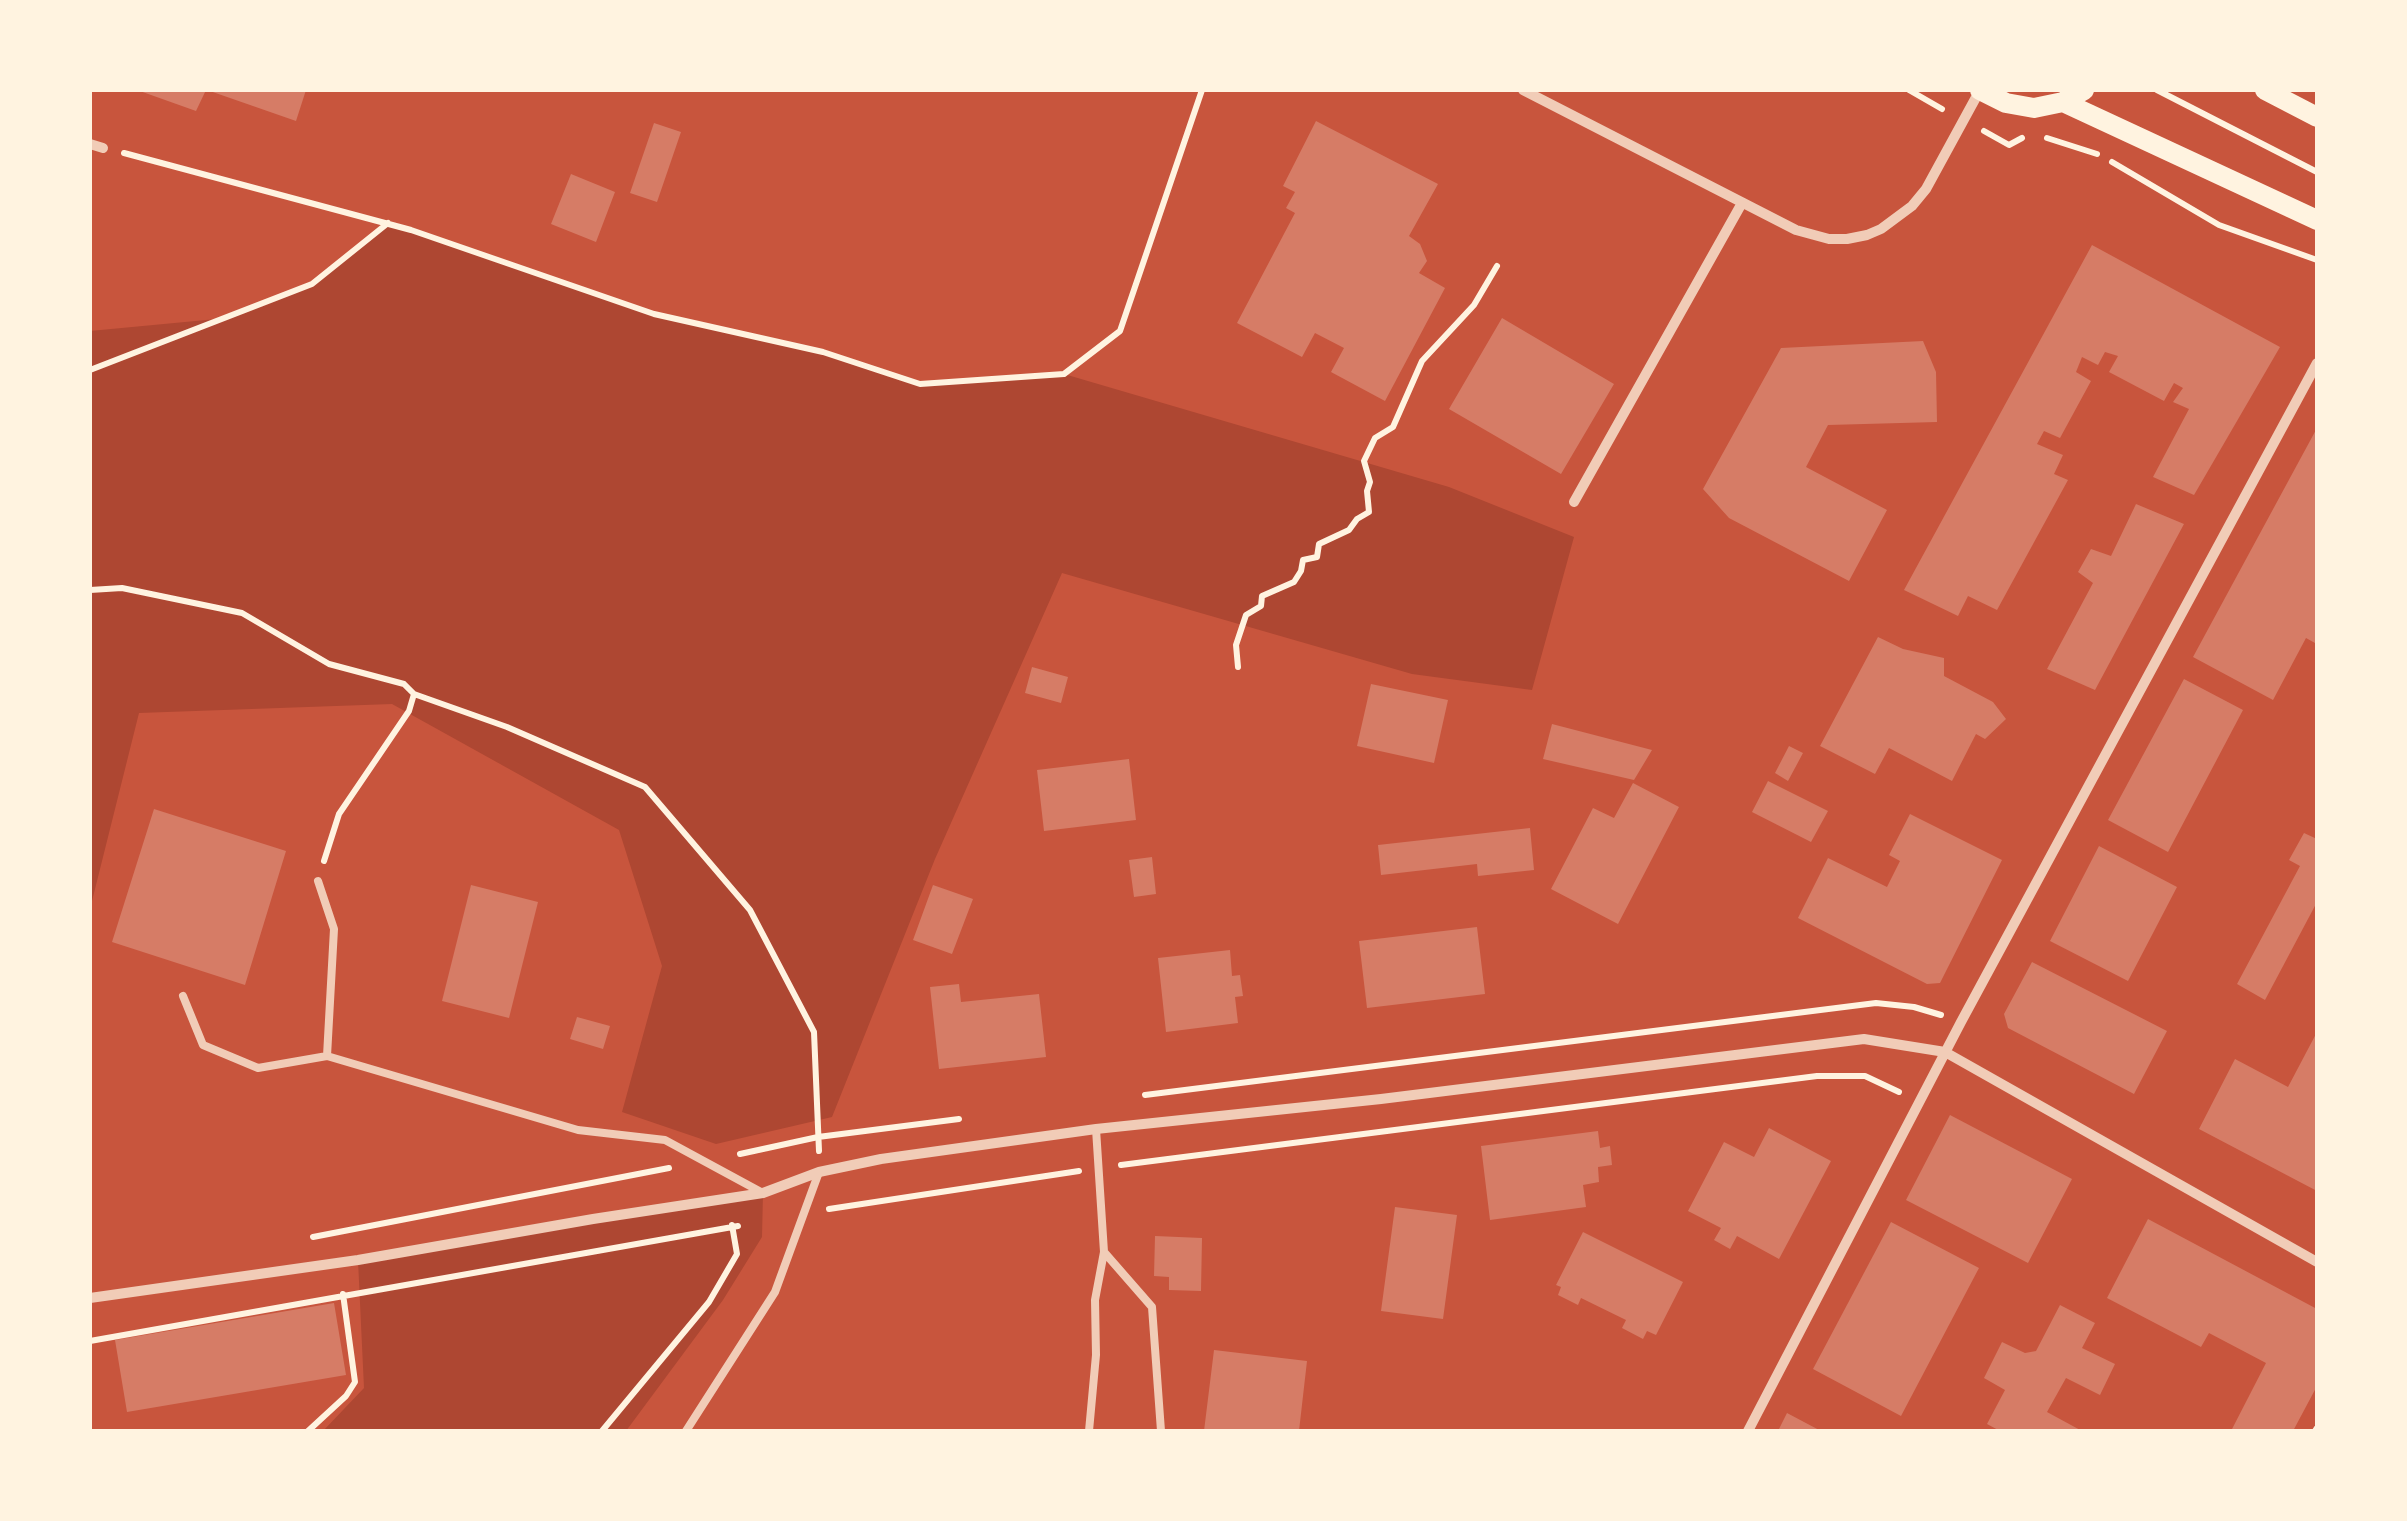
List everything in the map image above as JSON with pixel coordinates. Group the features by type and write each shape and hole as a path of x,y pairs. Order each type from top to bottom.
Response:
{"main road":[{"path":"1980,90 2006,103 2034,108 2063,102 2084,90"},
{"path":"2265,90 2317,117"},
{"path":"2063,102 2317,220"}],"street":[{"path":"1523,90 1796,230 1847,239 1868,235 1904,213 1926,189 1980,90"},
{"path":"90,144 103,148"},
{"path":"1574,502 1742,203"},
{"path":"1748,1431 1918,1102 2317,363"},
{"path":"90,1298 338,1263 764,1193 820,1172 881,1159 1096,1128 1381,1099 1864,1039 1945,1052 2317,1262"}],"lane":[{"path":"318,881 334,929 327,1056"},
{"path":"183,996 203,1044 258,1068 327,1056 578,1130 665,1140 764,1193"},
{"path":"1088,1431 1096,1355 1096,1300 1104,1252 1096,1128"},
{"path":"686,1431 775,1292 820,1172"},
{"path":"1104,1252 1152,1307 1161,1431"}],"path":[{"path":"103,148 388,223 654,314 823,352 920,384 1064,374 1120,331 1202,90"},
{"path":"1909,90 2009,145 2032,132 2102,156 2219,225 2317,260"},
{"path":"2157,90 2317,172"},
{"path":"90,370 312,284 388,223"},
{"path":"1238,667 1236,644 1246,615 1261,606 1262,596 1294,582 1303,560 1317,556 1319,544 1349,530 1369,512 1370,482 1364,462 1374,438 1393,427 1422,361 1474,306 1497,266"},
{"path":"90,590 122,588 242,614 329,664 404,684 414,694 507,727 645,787 750,910 814,1032 820,1172"},
{"path":"318,881 339,814 408,710 414,694"},
{"path":"805,1212 1098,1168 1817,1076 1866,1076 1918,1102"},
{"path":"602,1431 710,1302 737,1254 727,1199"},
{"path":"90,1341 747,1223"},
{"path":"308,1431 346,1396 355,1382 338,1263"}],"shaded area":[{"path":"388,223 654,314 823,352 920,384 1064,374 1449,487 1574,537 1532,690 1412,674 1062,573 935,859 832,1117 716,1144 622,1112 662,966 619,830 392,704 139,713 90,909 90,331 227,318 312,284"},
{"path":"763,1193 762,1237 723,1300 626,1431 323,1431 364,1388 358,1260"}],"building":[{"path":"137,90 206,90 196,111"},
{"path":"207,90 306,90 296,121"},
{"path":"1316,121 1438,184 1409,236 1420,244 1427,261 1419,273 1445,288 1385,401 1331,372 1344,348 1315,333 1302,357 1237,323 1295,213 1286,208 1295,192 1283,186"},
{"path":"654,123 681,132 657,202 630,193"},
{"path":"571,174 615,192 596,242 551,224"},
{"path":"2092,245 2280,347 2194,495 2153,477 2189,409 2173,402 2183,388 2174,383 2164,401 2109,372 2118,356 2105,352 2098,365 2082,357 2076,372 2091,381 2060,438 2044,431 2037,444 2063,455 2054,474 2068,480 1997,610 1968,596 1958,616 1904,590"},
{"path":"1502,318 1614,384 1561,474 1449,409"},
{"path":"1923,341 1936,372 1937,422 1828,425 1806,467 1887,510 1849,581 1729,518 1703,489 1781,348"},
{"path":"2317,428 2317,639 2315,643 2306,638 2273,700 2193,657"},
{"path":"2136,504 2184,524 2095,690 2047,669 2093,583 2078,572 2091,549 2111,556"},
{"path":"1878,637 1903,649 1944,658 1944,676 1993,702 2006,719 1985,739 1976,734 1952,781 1889,748 1875,774 1820,746"},
{"path":"1032,667 1068,677 1061,703 1025,693"},
{"path":"2184,679 2243,710 2168,852 2108,820"},
{"path":"1371,684 1448,700 1434,763 1357,746"},
{"path":"1552,724 1652,750 1634,780 1543,759"},
{"path":"1789,746 1803,753 1788,781 1775,773"},
{"path":"1129,759 1136,820 1044,831 1037,770"},
{"path":"1768,781 1828,811 1811,842 1752,812"},
{"path":"1633,783 1679,807 1618,924 1551,889 1593,808 1614,818"},
{"path":"154,809 286,851 245,985 112,942"},
{"path":"1910,814 2002,860 1940,983 1927,984 1798,918 1828,858 1887,887 1900,861 1889,855"},
{"path":"1530,828 1534,870 1478,876 1477,864 1381,875 1378,845"},
{"path":"2304,833 2317,839 2317,902 2265,1000 2237,984 2300,866 2289,860"},
{"path":"2099,846 2177,887 2128,981 2050,941"},
{"path":"1152,857 1156,894 1134,897 1129,860"},
{"path":"471,885 538,902 509,1018 442,1001"},
{"path":"933,885 973,899 952,954 913,940"},
{"path":"1477,927 1485,994 1367,1008 1359,941"},
{"path":"1230,950 1232,976 1240,975 1243,996 1235,997 1238,1023 1166,1032 1158,958"},
{"path":"2032,962 2167,1031 2134,1094 2008,1028 2004,1014"},
{"path":"959,984 961,1002 1039,994 1046,1057 939,1069 930,987"},
{"path":"577,1017 610,1026 603,1049 570,1039"},
{"path":"2317,1032 2317,1191 2199,1129 2235,1059 2288,1087"},
{"path":"1950,1115 2072,1179 2028,1263 1906,1200"},
{"path":"1769,1128 1831,1161 1779,1259 1737,1236 1730,1249 1714,1240 1721,1228 1688,1211 1724,1142 1754,1157"},
{"path":"1598,1131 1600,1148 1610,1146 1612,1165 1598,1167 1599,1182 1583,1185 1586,1207 1490,1220 1481,1146"},
{"path":"1395,1207 1457,1215 1443,1319 1381,1311"},
{"path":"2148,1219 2317,1309 2317,1386 2293,1431 2231,1431 2266,1363 2209,1333 2201,1347 2107,1298"},
{"path":"1891,1222 1979,1268 1901,1416 1813,1369"},
{"path":"1583,1232 1683,1282 1656,1335 1647,1331 1643,1339 1622,1328 1626,1320 1581,1298 1578,1305 1558,1295 1561,1287 1556,1285"},
{"path":"1155,1236 1202,1238 1201,1291 1169,1290 1169,1277 1154,1276"},
{"path":"334,1303 346,1375 127,1412 115,1340"},
{"path":"2060,1305 2095,1323 2082,1348 2115,1364 2100,1395 2066,1378 2047,1412 2082,1431 2000,1431 1987,1424 2005,1390 1984,1378 2002,1342 2025,1353 2036,1351"},
{"path":"1214,1350 1307,1361 1299,1431 1204,1431"},
{"path":"1787,1413 1821,1431 1778,1431"}]}
